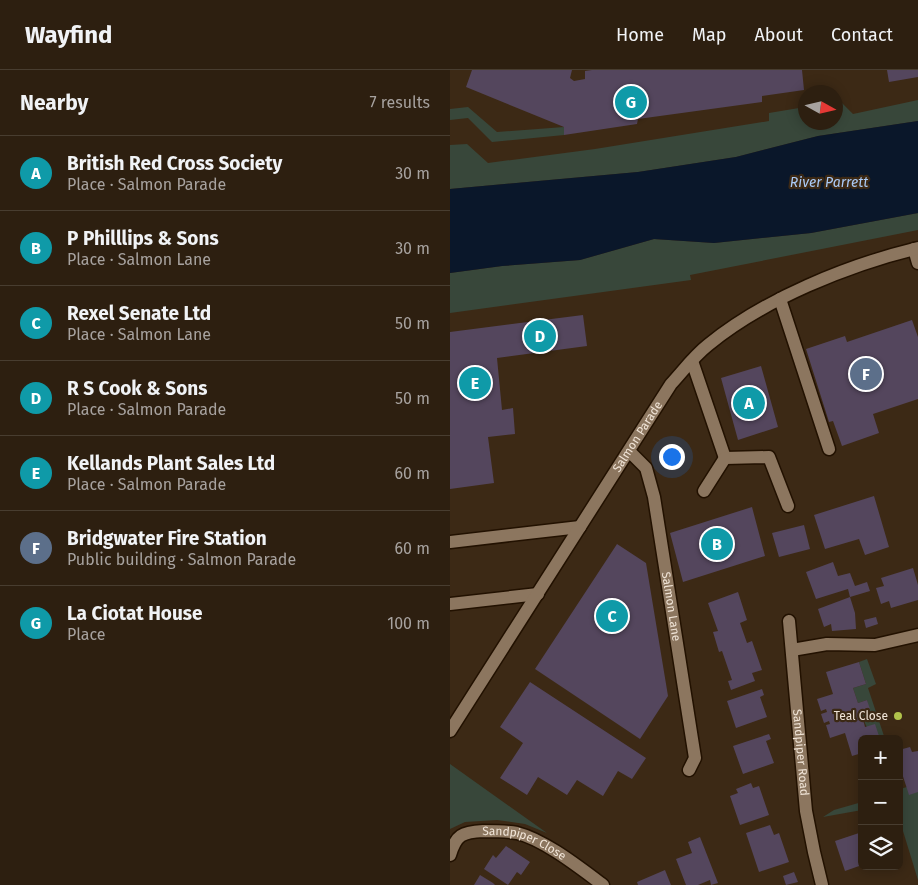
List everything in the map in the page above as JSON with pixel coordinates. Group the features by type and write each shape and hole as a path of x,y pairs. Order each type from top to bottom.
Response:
{"street":[{"path":"916,249 918,263"},
{"name":"Salmon Parade","path":"450,731 671,384 706,346 741,321 780,299 829,276 916,249"},
{"path":"780,299 829,449"},
{"path":"692,362 725,458"},
{"name":"Salmon Lane","path":"629,451 646,468 654,497 695,758 689,770"},
{"path":"725,458 769,457 788,506"},
{"path":"704,491 725,458"},
{"path":"450,542 580,526"},
{"path":"450,604 538,594"},
{"name":"Sandpiper Road","path":"789,620 806,811 822,885"},
{"path":"792,650 827,644 874,645 918,635"},
{"name":"Sandpiper Close","path":"450,856 454,842 466,832 494,831 518,834 549,847 603,885"}],"green space":[{"path":"918,100 918,121 818,136 736,157 638,172 450,189 450,145 467,144 488,163 595,149 769,121 769,113 798,108 798,130 843,130 843,104 853,114"},
{"path":"468,107 497,132 564,127 564,135 492,142 468,118 450,120 450,109"},
{"path":"918,213 918,230 690,275 691,280 450,313 450,273 502,266 580,260 654,239 714,243 811,233"},
{"path":"867,659 876,684 868,688 884,735 874,735 868,730 861,711 869,709 867,700 858,703 853,688 866,684 859,662"},
{"path":"450,764 547,833 525,824 497,820 465,822 450,829"},
{"path":"907,787 918,792 918,880 903,831 903,788"},
{"path":"858,803 858,811 823,817 834,810"}],"water":[{"name":"River Parrett","path":"918,121 918,213 811,233 714,243 654,239 580,260 502,266 450,273 450,189 638,172 736,157 818,136"}],"building":[{"path":"472,70 572,70 570,78 574,81 585,79 585,71 592,70 802,70 804,85 798,85 798,91 762,96 762,102 638,119 637,124 564,135 564,127 466,87"},
{"path":"887,70 918,70 918,77 889,82"},
{"path":"583,315 587,346 497,358 502,410 513,408 515,434 488,437 494,483 450,489 450,332"},
{"path":"912,320 918,337 918,399 873,414 879,433 842,446 833,421 829,422 806,349 845,336 847,342"},
{"path":"761,366 778,427 738,440 721,378"},
{"path":"874,496 889,547 865,555 859,539 825,549 814,515"},
{"path":"752,507 765,556 683,582 670,533"},
{"path":"804,525 810,549 779,557 772,533"},
{"path":"617,544 646,563 668,696 640,739 535,669"},
{"path":"833,562 838,576 850,573 855,586 867,582 870,591 850,597 848,589 816,599 806,572"},
{"path":"913,568 918,585 918,600 891,608 889,601 881,604 876,588 884,586 881,578"},
{"path":"738,592 747,620 740,623 747,643 752,641 762,670 752,673 755,681 731,690 728,681 732,680 722,651 719,652 713,632 718,631 708,603"},
{"path":"850,597 855,613 856,629 832,631 831,624 824,627 818,609"},
{"path":"876,617 878,624 866,628 864,620"},
{"path":"859,662 866,684 853,688 858,703 867,700 870,709 861,711 865,727 875,724 879,735 858,735 858,754 852,756 845,733 830,738 826,725 830,724 829,721 824,723 821,714 827,712 826,709 821,711 817,699 833,694 826,672"},
{"path":"530,682 646,758 632,779 618,771 603,796 577,780 567,795 538,777 527,795 500,778 523,743 500,727"},
{"path":"762,689 764,695 760,697 767,717 736,728 727,701"},
{"path":"769,734 771,739 766,741 774,763 743,774 733,746"},
{"path":"910,747 912,752 918,751 918,792 909,795 903,776 903,749"},
{"path":"751,783 753,788 759,786 769,815 740,825 730,796 738,793 736,789"},
{"path":"770,825 774,835 779,833 789,862 759,872 746,833"},
{"path":"858,833 858,866 845,871 835,841"},
{"path":"700,837 718,883 711,885 710,880 698,885 686,885 676,859 692,853 688,842"},
{"path":"506,846 530,862 521,875 517,872 508,885 484,869 493,855 496,858"},
{"path":"665,870 671,885 638,885 637,882"},
{"path":"794,872 798,882 786,885 783,876"},
{"path":"480,875 493,883 495,885 474,885"}],"place":[{"name":"La Ciotat House","path":"631,102"},
{"name":"R S Cook & Sons","path":"540,336"},
{"name":"Bridgwater Fire Station","path":"866,374"},
{"name":"Kellands Plant Sales Ltd","path":"475,383"},
{"name":"British Red Cross Society","path":"749,403"},
{"name":"P Philllips & Sons","path":"717,544"},
{"name":"Rexel Senate Ltd","path":"612,616"},
{"name":"Teal Close","path":"898,716"}]}
